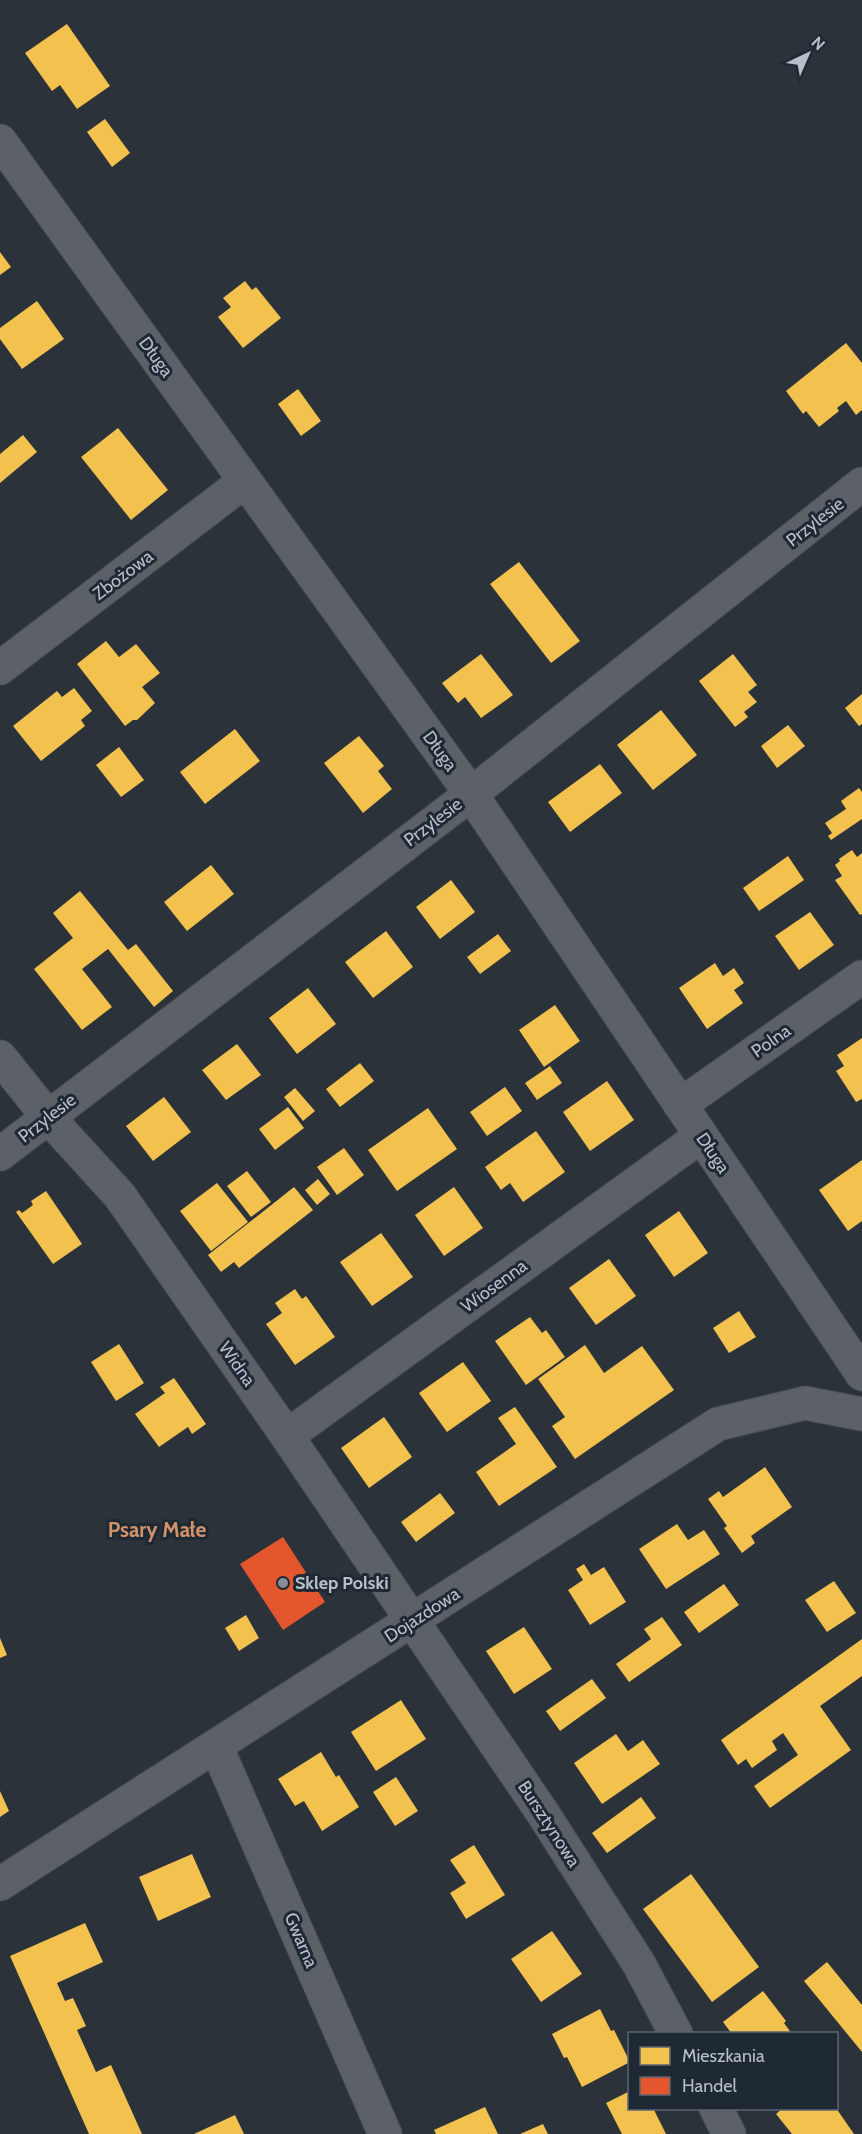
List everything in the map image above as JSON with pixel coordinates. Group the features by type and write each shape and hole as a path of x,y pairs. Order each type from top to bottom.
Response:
{"street":[{"name":"Długa","path":"0,141 471,794 862,1374"},
{"name":"Zbożowa","path":"0,668 245,481"},
{"name":"Przylesie","path":"0,1154 471,794 862,484"},
{"name":"Polna","path":"680,1105 862,977"},
{"name":"Widna","path":"0,1057 48,1117 120,1196 413,1621"},
{"name":"Wiosenna","path":"287,1436 701,1136"},
{"name":"Dojazdowa","path":"0,1884 718,1424 806,1403 862,1414"},
{"name":"Bursztynowa","path":"413,1621 544,1815 633,1954 675,2032"},
{"name":"Gwarna","path":"216,1746 385,2134"},
{"path":"717,2110 729,2134"}],"building: Mieszkania":[{"path":"67,24 110,86 77,109 60,85 52,91 25,53"},
{"path":"105,119 130,153 112,167 87,132"},
{"path":"0,252 11,267 0,275"},
{"path":"245,281 252,290 256,287 281,318 243,348 218,317 231,307 223,298"},
{"path":"37,301 64,339 22,369 0,339 0,328"},
{"path":"846,343 862,363 862,410 856,415 846,401 837,408 839,411 819,427 806,411 803,414 786,391"},
{"path":"298,389 321,421 301,436 278,404"},
{"path":"118,428 168,490 131,520 81,457"},
{"path":"23,435 37,452 0,483 0,454"},
{"path":"519,562 580,641 551,663 490,584"},
{"path":"106,641 119,657 136,644 160,673 142,687 155,703 137,720 125,726 77,664"},
{"path":"481,654 513,695 481,718 465,697 458,703 442,683"},
{"path":"733,654 757,685 748,692 757,702 744,712 748,717 735,727 699,681"},
{"path":"74,688 92,711 81,720 85,726 41,761 13,726 57,691 62,697"},
{"path":"862,694 862,724 859,726 845,708"},
{"path":"661,710 697,755 653,790 617,745"},
{"path":"788,725 805,746 777,768 761,746"},
{"path":"235,729 260,761 205,804 180,772"},
{"path":"359,736 384,766 378,771 392,789 363,813 324,763"},
{"path":"119,747 144,780 121,797 96,765"},
{"path":"600,764 622,793 570,832 548,802"},
{"path":"859,788 862,792 862,819 831,840 828,836 832,833 825,823 846,809 841,801"},
{"path":"852,850 857,857 862,853 862,914 860,915 835,880 842,876 835,865 840,861 839,859"},
{"path":"788,856 804,880 759,911 743,888"},
{"path":"211,865 234,894 187,931 164,902"},
{"path":"451,880 475,912 440,939 416,907"},
{"path":"80,891 128,950 136,944 173,991 154,1007 108,949 82,969 112,1007 82,1030 34,969 73,938 53,913"},
{"path":"810,912 834,945 799,970 775,936"},
{"path":"386,931 413,967 373,998 345,962"},
{"path":"498,934 511,951 480,974 467,957"},
{"path":"715,963 723,976 734,968 744,983 734,990 743,1003 707,1029 679,988"},
{"path":"308,988 336,1024 297,1054 269,1018"},
{"path":"555,1005 580,1041 544,1067 519,1030"},
{"path":"862,1038 862,1099 856,1102 836,1071 844,1066 837,1055"},
{"path":"237,1044 261,1075 226,1100 202,1070"},
{"path":"360,1063 374,1081 340,1107 326,1089"},
{"path":"550,1066 562,1083 537,1100 525,1083"},
{"path":"607,1081 634,1120 590,1151 563,1112"},
{"path":"505,1087 522,1111 487,1136 470,1112"},
{"path":"295,1088 315,1111 303,1121 284,1097"},
{"path":"164,1097 191,1132 153,1161 126,1126"},
{"path":"288,1107 304,1128 275,1150 259,1129"},
{"path":"428,1108 457,1149 397,1191 368,1150"},
{"path":"536,1131 565,1172 523,1202 510,1183 501,1190 485,1167"},
{"path":"344,1148 364,1175 337,1195 317,1167"},
{"path":"862,1160 862,1221 848,1231 819,1190"},
{"path":"247,1171 271,1202 251,1217 227,1186"},
{"path":"318,1179 330,1194 317,1205 305,1190"},
{"path":"217,1183 248,1222 211,1251 180,1211"},
{"path":"294,1187 313,1210 239,1268 234,1262 221,1272 208,1255"},
{"path":"454,1187 483,1228 444,1256 415,1215"},
{"path":"46,1191 82,1244 53,1264 16,1212 19,1210 22,1213 33,1205 31,1201"},
{"path":"679,1211 708,1253 674,1277 645,1235"},
{"path":"381,1233 413,1277 372,1306 340,1262"},
{"path":"609,1259 636,1296 596,1325 569,1288"},
{"path":"295,1289 302,1299 306,1296 335,1337 295,1365 266,1324 282,1313 275,1303"},
{"path":"739,1311 756,1337 729,1353 713,1328"},
{"path":"530,1317 542,1333 546,1330 565,1357 526,1385 495,1341"},
{"path":"119,1344 144,1383 116,1401 91,1362"},
{"path":"585,1345 604,1373 642,1346 674,1390 575,1459 552,1426 565,1417 538,1379"},
{"path":"463,1362 491,1401 447,1432 419,1393"},
{"path":"174,1378 206,1424 192,1434 188,1427 159,1447 135,1414 165,1393 160,1387"},
{"path":"515,1407 557,1467 499,1506 476,1472 516,1444 498,1418"},
{"path":"384,1417 412,1457 369,1488 341,1448"},
{"path":"765,1467 792,1507 751,1536 755,1543 742,1553 724,1528 727,1526 708,1499 719,1491 723,1497"},
{"path":"440,1493 455,1513 416,1542 401,1522"},
{"path":"677,1524 688,1540 704,1530 720,1554 666,1589 639,1549"},
{"path":"584,1564 591,1575 604,1567 626,1602 590,1625 568,1590 583,1580 576,1569"},
{"path":"834,1581 856,1613 827,1632 805,1600"},
{"path":"724,1584 739,1605 699,1633 684,1612"},
{"path":"246,1615 259,1638 239,1651 225,1628"},
{"path":"662,1617 682,1645 629,1682 616,1664 651,1639 644,1629"},
{"path":"524,1627 552,1669 514,1694 486,1651"},
{"path":"0,1638 7,1655 0,1658"},
{"path":"862,1639 862,1676 820,1706 851,1750 770,1808 754,1786 798,1755 783,1733 772,1741 777,1750 752,1768 746,1759 738,1765 721,1740"},
{"path":"592,1679 606,1698 560,1731 546,1711"},
{"path":"401,1700 426,1739 376,1771 351,1732"},
{"path":"616,1734 628,1751 643,1740 660,1764 602,1804 574,1763"},
{"path":"321,1752 336,1777 339,1775 359,1807 322,1831 304,1801 295,1806 278,1779"},
{"path":"396,1777 418,1811 395,1826 373,1792"},
{"path":"0,1791 9,1811 0,1817"},
{"path":"641,1797 656,1818 607,1853 592,1833"},
{"path":"474,1845 505,1895 466,1919 450,1893 466,1883 450,1860"},
{"path":"192,1854 211,1897 158,1921 139,1877"},
{"path":"691,1874 759,1967 712,2002 643,1909"},
{"path":"85,1923 103,1962 57,1983 65,2001 73,1998 86,2026 77,2030 96,2072 111,2065 142,2134 89,2134 10,1956"},
{"path":"552,1931 582,1974 541,2002 511,1959"},
{"path":"827,1962 862,2005 862,2052 804,1981"},
{"path":"763,1991 786,2021 784,2023 791,2032 730,2032 723,2022"},
{"path":"600,2009 611,2031 614,2030 628,2058 628,2063 582,2087 552,2034"},
{"path":"628,2092 628,2110 654,2110 666,2134 622,2134 606,2103"},
{"path":"485,2107 498,2134 436,2134 434,2130"},
{"path":"781,2110 837,2110 854,2134 792,2134 776,2114"},
{"path":"235,2115 244,2134 194,2134"},
{"path":"543,2124 548,2134 520,2134"}],"building: Handel":[{"name":"Sklep Polski","path":"283,1537 325,1602 283,1630 240,1564"}],"place":[{"name":"Sklep Polski","path":"283,1583"}],"district":[{"name":"Psary Małe","path":"157,1529"}]}
